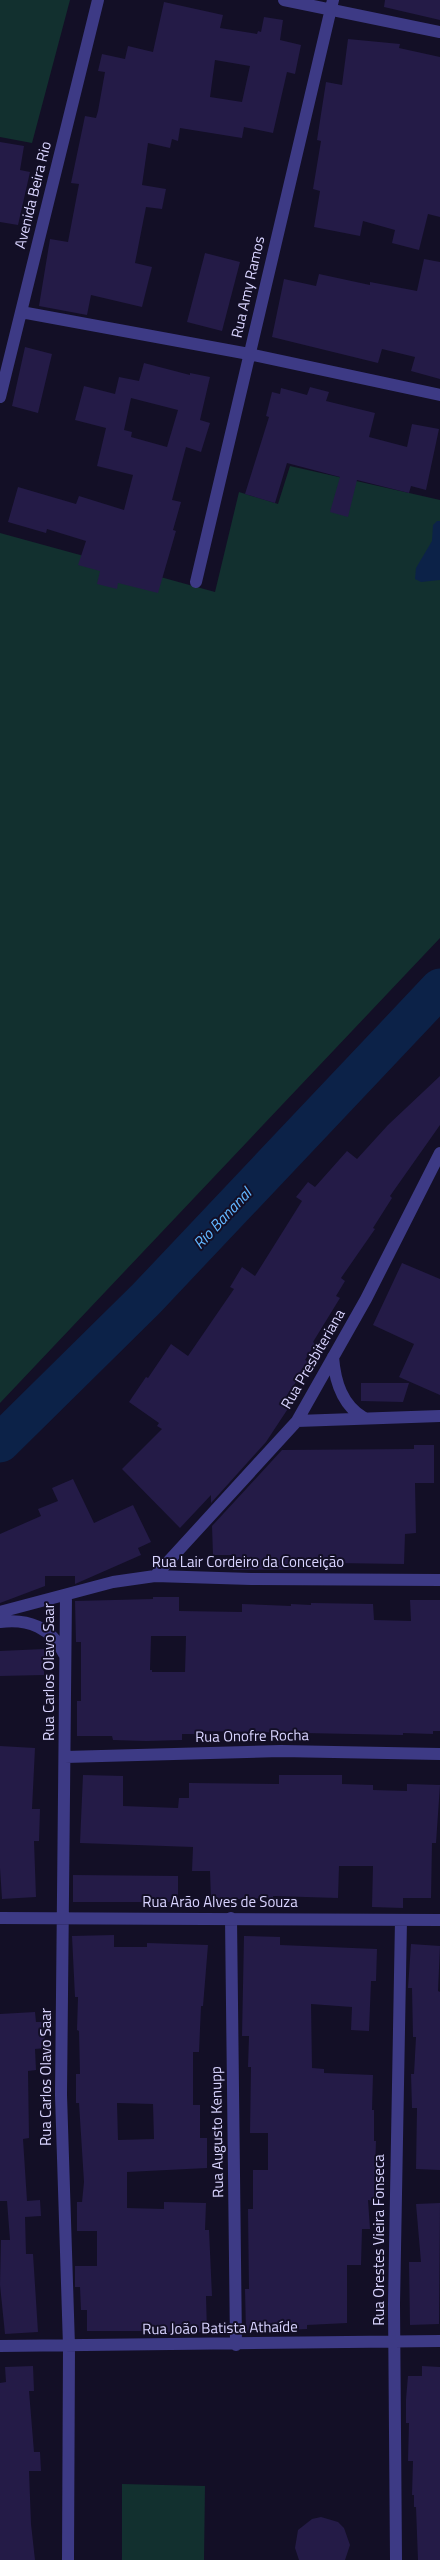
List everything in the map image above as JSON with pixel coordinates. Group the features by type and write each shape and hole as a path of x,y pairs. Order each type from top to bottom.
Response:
{"street":[{"name":"Avenida Beira Rio","path":"0,397 98,0"},
{"path":"284,0 332,4 440,32"},
{"name":"Rua Amy Ramos","path":"196,582 332,4"},
{"path":"21,312 249,354 440,395"},
{"name":"Rua Presbiteriana","path":"155,1576 297,1421 333,1357 440,1154"},
{"path":"333,1357 334,1370 341,1394 350,1409 364,1418"},
{"path":"297,1421 440,1416"},
{"name":"Rua Lair Cordeiro da Conceição","path":"0,1612 113,1582 155,1576 251,1579 440,1580"},
{"name":"Rua Carlos Olavo Saar","path":"66,1594 61,2095 69,2346 68,2560"},
{"path":"0,1622 23,1622 44,1630 55,1638 65,1656"},
{"name":"Rua Onofre Rocha","path":"65,1757 281,1751 440,1754"},
{"name":"Rua Arão Alves de Souza","path":"0,1918 440,1920"},
{"name":"Rua Augusto Kenupp","path":"231,1918 236,2345"},
{"name":"Rua Orestes Vieira Fonseca","path":"396,2560 396,2146 401,1920"},
{"name":"Rua João Batista Athaíde","path":"0,2346 236,2345 440,2341"}],"green space":[{"path":"0,0 70,0 32,143 0,137"},
{"path":"290,466 440,500 440,938 0,1403 0,533 215,592 239,492 278,504"},
{"path":"122,2484 205,2486 204,2560 122,2560"}],"water":[{"path":"440,521 440,580 421,582 415,579 416,568 432,541 433,525"}],"building":[{"path":"385,0 440,0 440,20 384,7"},
{"path":"164,2 223,15 220,28 257,34 258,31 261,32 264,17 283,20 280,40 301,45 295,74 287,72 273,133 244,127 242,138 180,128 178,141 172,139 170,148 148,143 142,185 166,189 162,209 146,207 135,263 152,267 142,307 91,295 87,315 39,306 50,239 68,242 79,184 71,183 85,116 96,118 98,111 105,72 98,71 102,54 125,59 128,46 153,52","holes":["215,60 250,66 242,102 210,97"]},
{"path":"348,39 400,44 399,48 440,57 440,217 428,214 419,250 392,243 395,230 363,221 360,236 314,227 320,191 313,189 321,141 317,140 326,82 342,85"},
{"path":"0,142 24,146 20,170 30,172 18,225 0,222"},
{"path":"205,253 240,262 222,331 187,322"},
{"path":"424,259 440,262 440,379 411,371 415,357 382,349 378,363 272,337 284,279 316,286 319,274 370,285 370,282 417,291"},
{"path":"25,347 52,354 38,413 12,406"},
{"path":"144,363 190,375 190,373 210,377 200,420 210,423 201,452 186,447 172,500 181,502 173,530 176,531 158,593 118,583 117,589 97,584 100,571 78,565 86,541 47,529 46,533 8,522 18,487 76,504 79,496 124,510 133,475 97,466 106,428 75,420 84,386 115,394 119,377 139,381","holes":["131,398 178,410 167,447 131,437 132,432 124,430"]},
{"path":"310,387 329,392 326,401 375,413 369,437 407,447 412,424 439,429 426,490 411,486 409,493 357,480 348,517 330,512 340,477 287,463 275,503 245,494 269,417 266,416 272,392 280,394 281,388 307,395"},
{"path":"440,1076 440,1125 390,1196 392,1198 373,1228 375,1229 341,1278 345,1281 336,1296 340,1298 313,1342 315,1344 305,1360 309,1362 286,1397 293,1401 266,1442 211,1503 211,1495 180,1528 122,1469 162,1429 157,1426 159,1423 129,1402 171,1344 188,1356 234,1289 230,1287 242,1267 255,1276 302,1201 296,1197 308,1182 315,1187 347,1151 357,1159 388,1125"},
{"path":"402,1263 440,1279 440,1395 399,1377 414,1344 373,1325"},
{"path":"361,1383 409,1383 403,1402 361,1401"},
{"path":"414,1445 434,1445 434,1483 415,1483 416,1533 405,1534 404,1564 335,1563 335,1569 233,1570 233,1555 213,1555 212,1526 282,1450 414,1449"},
{"path":"73,1479 94,1523 133,1505 151,1542 138,1548 141,1555 75,1584 75,1576 45,1576 45,1586 0,1603 0,1534 41,1516 38,1509 58,1501 52,1488"},
{"path":"153,1597 179,1597 179,1611 242,1612 242,1604 291,1606 291,1604 311,1605 311,1603 373,1604 374,1620 411,1621 410,1600 440,1600 440,1731 433,1731 433,1734 403,1733 403,1735 204,1731 204,1734 182,1734 182,1740 146,1741 113,1740 112,1736 77,1736 77,1701 81,1701 81,1642 76,1642 75,1601 153,1599","holes":["151,1636 186,1636 185,1672 152,1672 150,1670"]},
{"path":"44,1649 44,1675 0,1676 0,1651"},
{"path":"0,1746 35,1748 32,1809 40,1809 39,1841 34,1841 36,1897 2,1899 0,1868"},
{"path":"83,1775 123,1776 123,1806 178,1808 179,1798 189,1798 189,1783 279,1784 279,1775 342,1775 342,1784 373,1785 373,1790 407,1791 407,1784 440,1785 436,1843 432,1843 431,1898 403,1898 403,1908 372,1907 373,1866 339,1866 338,1898 273,1896 273,1898 211,1900 210,1871 192,1871 193,1847 80,1843"},
{"path":"73,1875 178,1876 178,1902 73,1902"},
{"path":"114,1935 114,1947 147,1947 147,1943 208,1945 203,2006 201,2006 199,2052 193,2052 193,2105 200,2105 200,2138 207,2138 207,2168 127,2172 127,2208 164,2209 164,2202 206,2203 205,2230 209,2230 212,2296 206,2296 207,2332 151,2334 151,2331 87,2331 87,2310 81,2310 80,2287 75,2287 75,2266 97,2266 97,2231 77,2231 77,2202 82,2202 84,2182 79,2103 76,2103 76,2074 80,2074 79,2031 77,2030 78,1997 75,1997 72,1936","holes":["117,2103 153,2104 154,2139 118,2140"]},
{"path":"244,1936 280,1937 280,1945 377,1949 376,1981 371,1981 369,2031 351,2030 352,2007 311,2004 312,2068 324,2069 324,2073 373,2075 372,2110 374,2110 374,2141 376,2141 374,2201 368,2200 370,2229 362,2229 361,2265 347,2265 347,2323 307,2325 307,2329 246,2332 245,2289 249,2289 248,2209 253,2209 253,2170 268,2170 268,2133 250,2133 251,2067 248,2067 249,2036 242,2036"},
{"path":"411,1944 440,1946 438,1991 440,1992 440,2170 416,2169 417,2108 412,2108 411,2074 414,2074 416,2037 413,2037 412,1988 408,1988"},
{"path":"35,2012 36,2022 44,2022 45,2048 35,2049 36,2070 28,2071 29,2138 23,2139 27,2201 40,2200 41,2216 25,2217 26,2254 33,2254 38,2332 5,2334 0,2285 1,2240 10,2240 7,2201 0,2201 0,2014"},
{"path":"440,2203 439,2324 410,2325 409,2262 421,2262 416,2204"},
{"path":"33,2366 34,2391 29,2391 34,2452 40,2452 41,2471 29,2471 31,2524 35,2560 0,2560 0,2383 6,2382 5,2367"},
{"path":"422,2366 440,2367 440,2560 418,2560 416,2507 414,2507 414,2495 412,2495 413,2461 408,2461 409,2423 406,2423 406,2399 408,2376 422,2376"},
{"path":"321,2517 338,2522 344,2528 350,2545 345,2560 299,2560 295,2548 298,2530 312,2519"}],"waterway":[{"name":"Rio Bananal","path":"0,1443 146,1299 440,988"}]}
